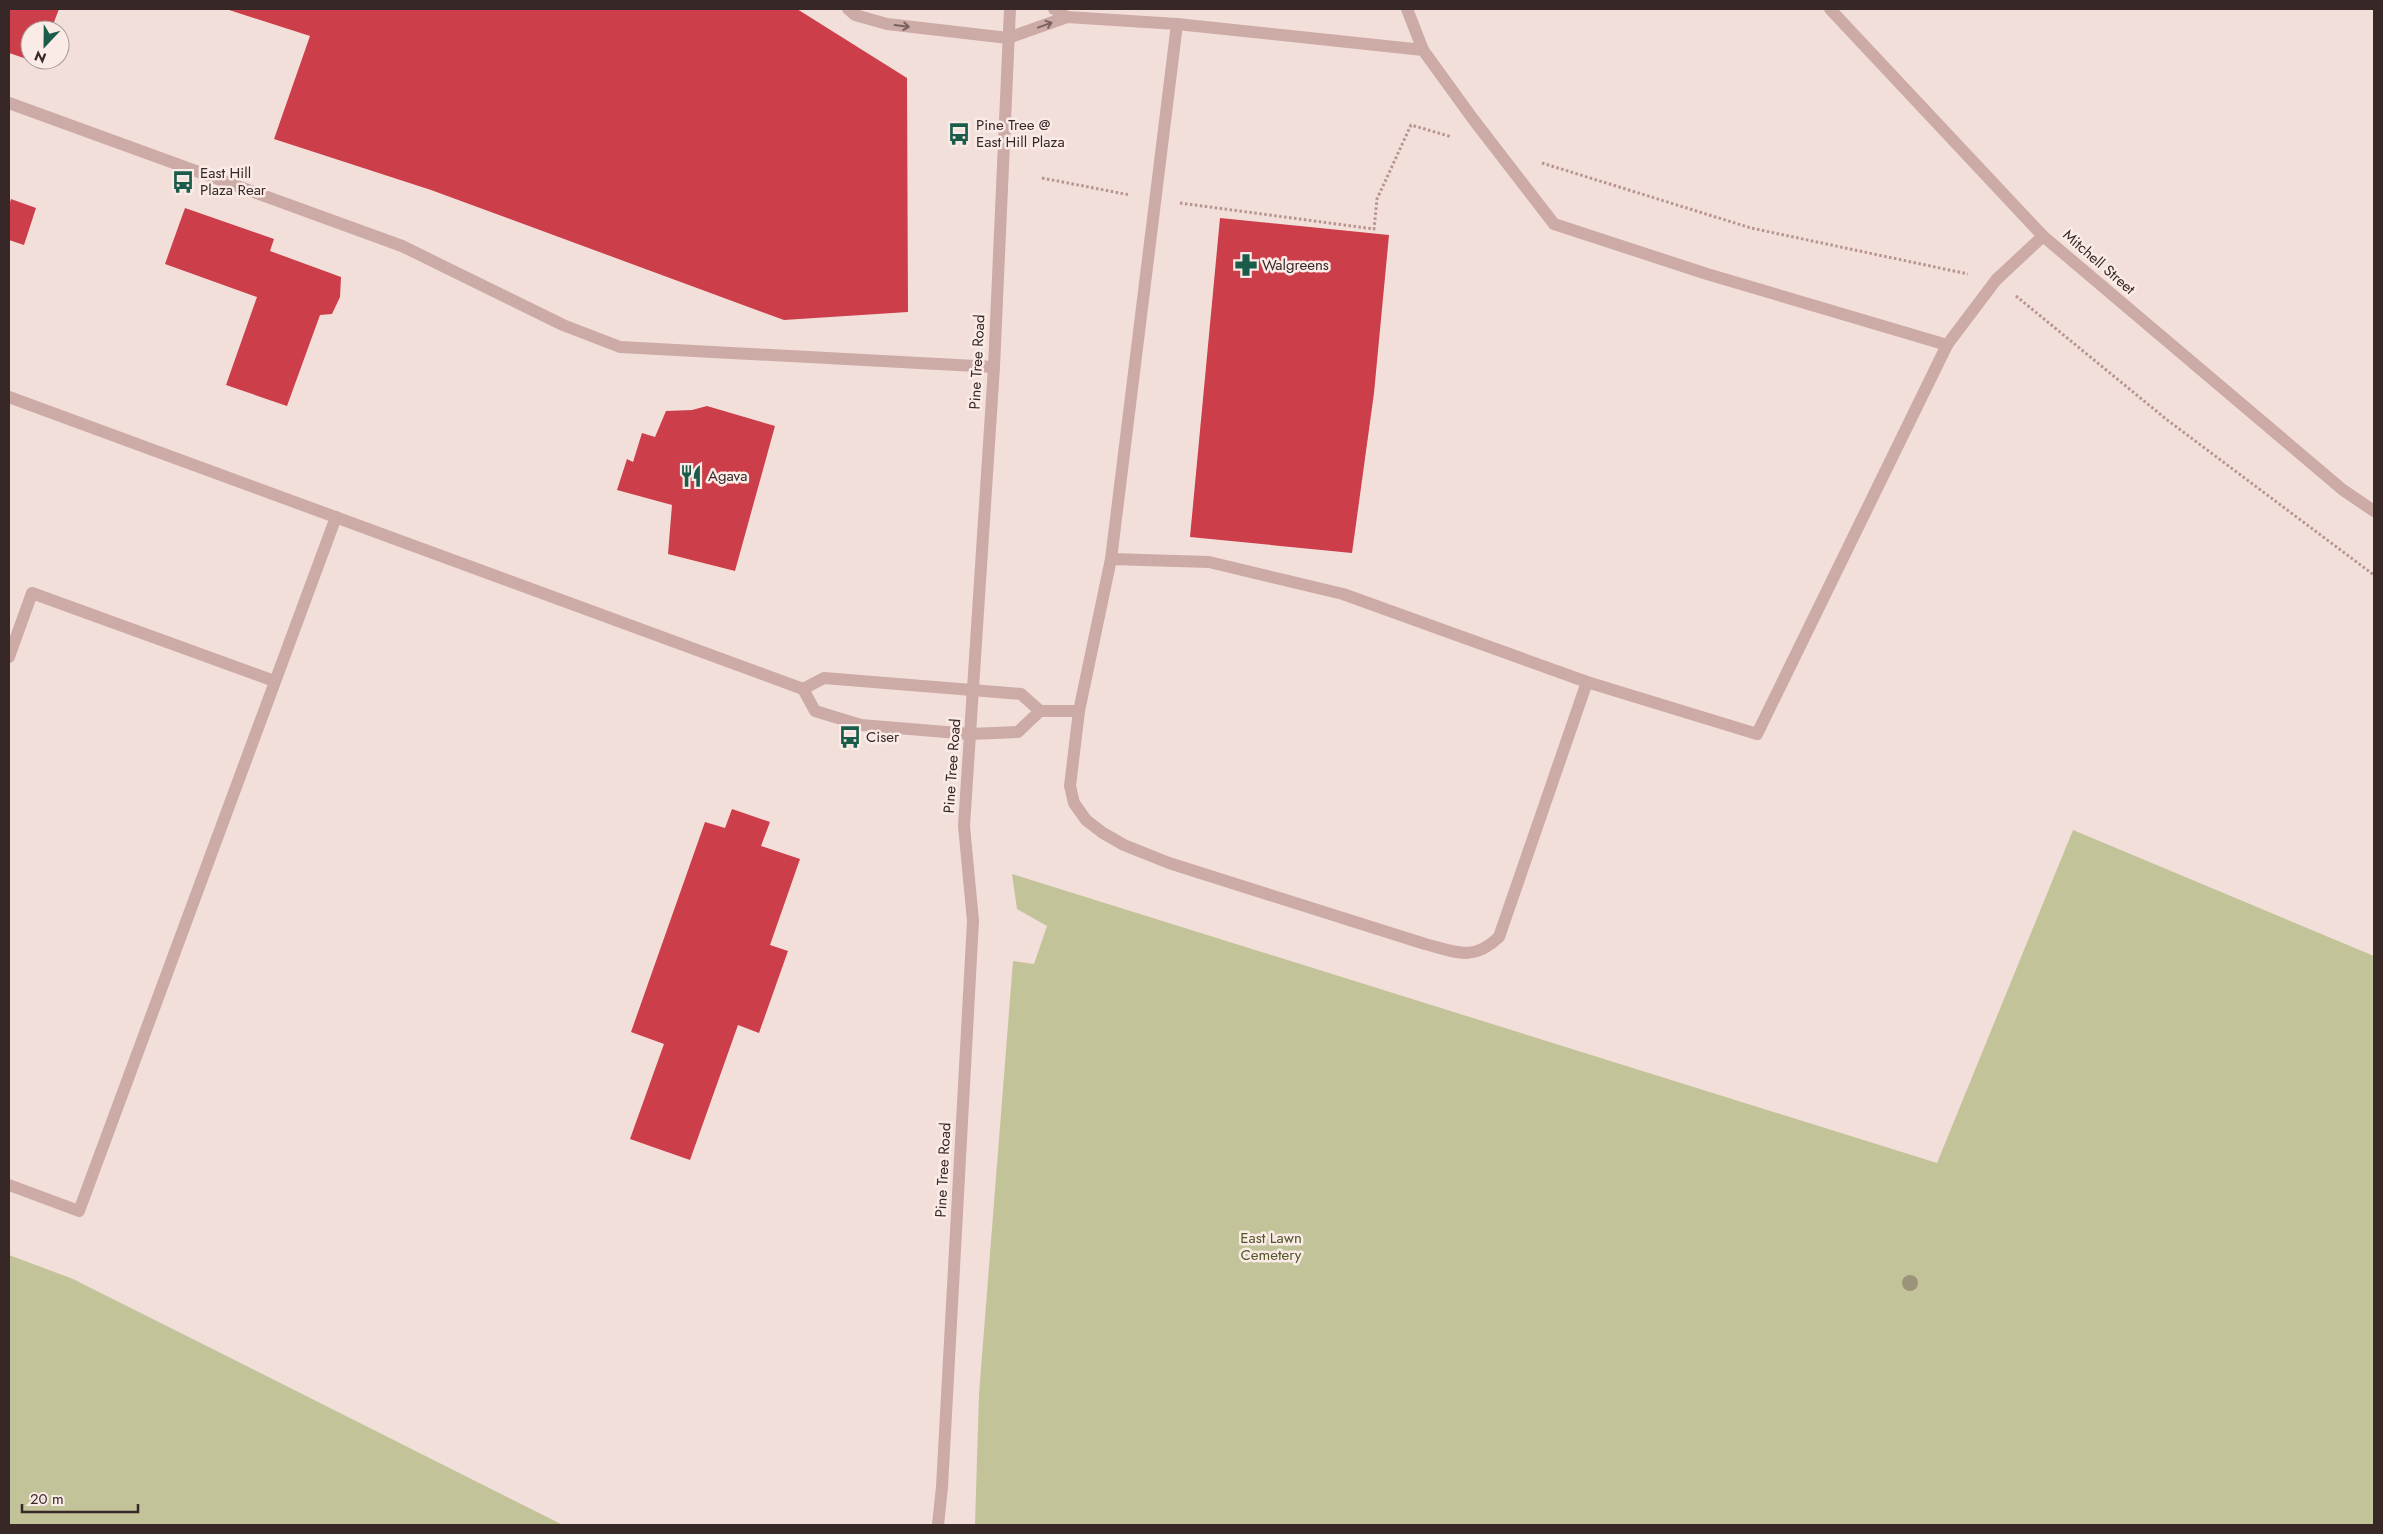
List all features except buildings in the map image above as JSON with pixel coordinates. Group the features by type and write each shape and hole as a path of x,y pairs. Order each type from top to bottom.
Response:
{"street":[{"name":"Pine Tree Road","path":"938,1525 942,1487 973,921 964,826 994,367 1010,9"},
{"path":"1054,9 1067,17"},
{"path":"1407,9 1423,50 1473,119 1554,224 1707,274 1947,345"},
{"name":"Mitchell Street","path":"1830,9 2043,236 2336,484 2374,511"},
{"path":"853,11 887,24 1008,38 1067,17 1177,24 1423,50"},
{"path":"1177,24 1112,559 1079,711 1070,786 1074,803 1086,820 1103,833 1169,864 1425,944 1450,951 1474,954 1488,948 1499,937 1587,682"},
{"path":"9,102 402,246 563,325 620,347 994,367"},
{"path":"1112,559 1209,562 1344,594 1587,682 1757,734 1947,345 1996,280 2043,236"},
{"path":"9,398 803,689 815,711 846,722 861,725 970,734 1018,732 1040,711"},
{"path":"9,1185 79,1211 336,517"},
{"path":"9,658 32,593 274,681"},
{"path":"803,689 824,678 974,689 1021,694 1040,711 1079,711"}],"green space":[{"name":"East Lawn Cemetery","path":"2073,830 2374,956 2374,1525 975,1525 979,1394 1013,961 1034,964 1047,926 1017,909 1012,874 1937,1163"},
{"path":"9,1255 73,1279 563,1525 9,1525"}],"place":[{"name":"Pine Tree @ East Hill Plaza","path":"959,134"},
{"name":"East Hill Plaza Rear","path":"183,182"},
{"name":"Walgreens","path":"1246,265"},
{"name":"Agava","path":"691,476"},
{"name":"Ciser","path":"850,737"}]}
